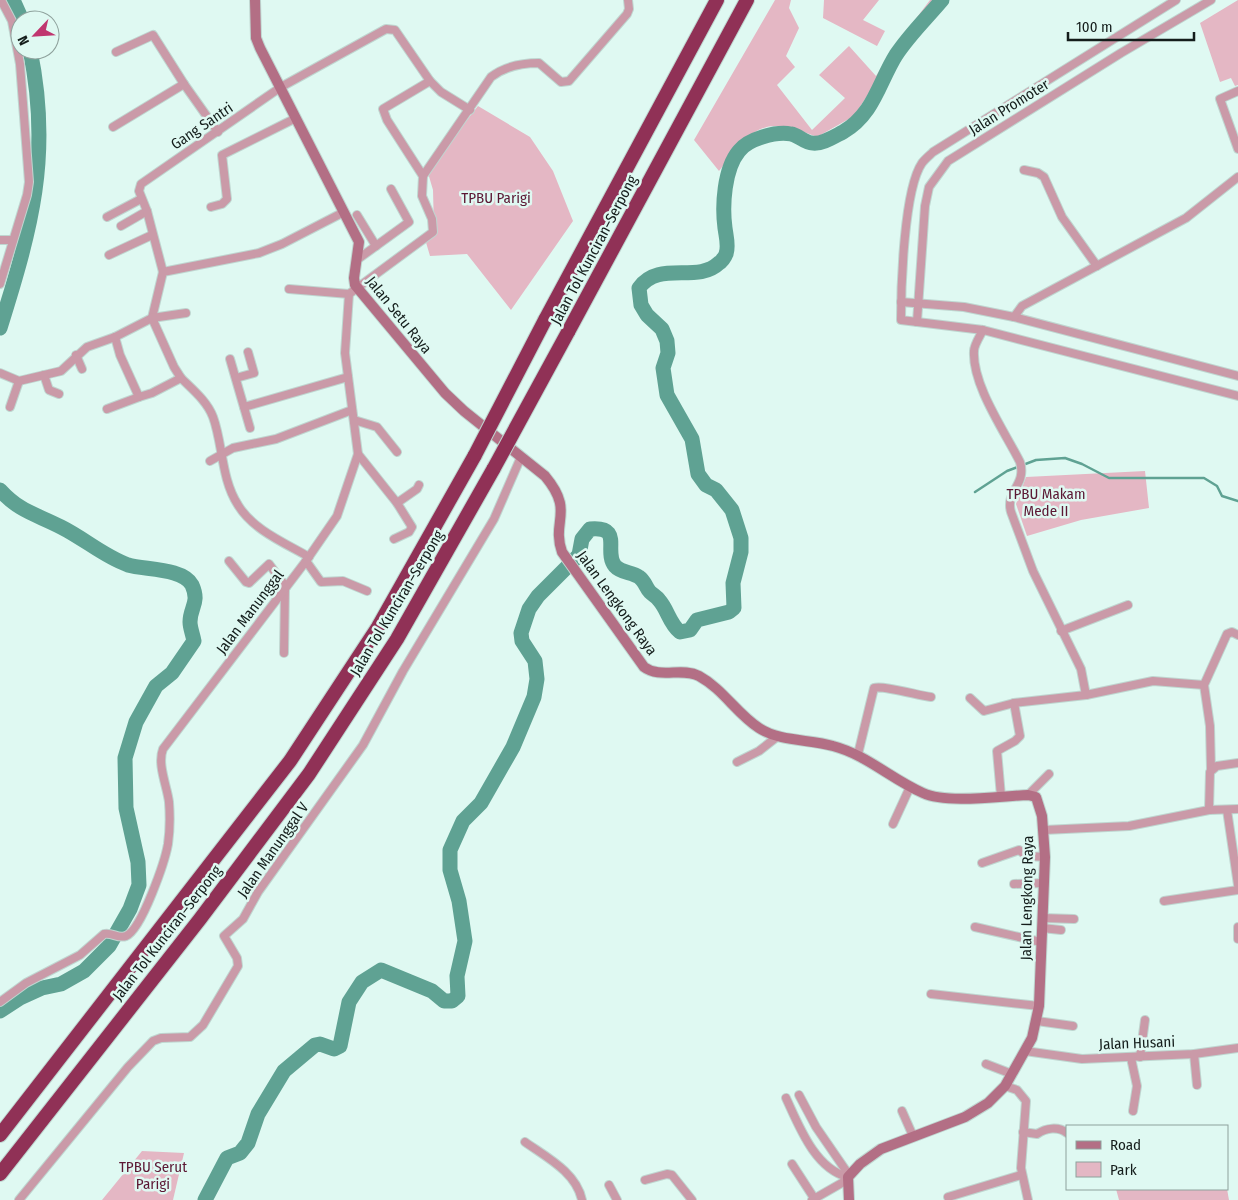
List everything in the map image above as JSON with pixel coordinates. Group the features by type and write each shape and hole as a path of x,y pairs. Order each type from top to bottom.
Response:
{"highway":[{"name":"Jalan Tol Kunciran–Serpong","path":"0,1135 290,761 378,626 475,455 545,320 717,0"},
{"name":"Jalan Tol Kunciran–Serpong","path":"0,1174 200,919 309,774 397,639 494,468 747,0"}],"street":[{"path":"0,284 27,195 28,162 20,64 12,21 1,0"},
{"name":"Jalan Setu Raya","path":"255,0 256,38 359,242 353,290 445,393 520,457 546,476 555,488 561,501 560,539 562,552"},
{"path":"289,289 353,290 433,232 432,219 422,196 423,176 492,77 499,71 525,64 539,63 561,82 569,81 627,14 629,10 628,0"},
{"name":"Jalan Promoter","path":"1176,0 933,152 922,163 914,183 908,208 901,320 983,330 1238,396"},
{"name":"Jalan Promoter","path":"917,322 925,206 929,187 948,161 1121,53 1211,0"},
{"name":"Gang Santri","path":"141,198 139,187 281,87 389,28 395,30 430,81"},
{"path":"116,52 153,35 184,84 218,132"},
{"path":"423,176 387,120 383,109 430,81 442,92 470,110"},
{"path":"113,127 184,84"},
{"path":"1238,91 1220,100 1238,150"},
{"path":"211,208 222,204 227,199 222,155 296,118"},
{"path":"1024,170 1038,173 1044,177 1062,217 1096,266"},
{"path":"1014,317 1022,306 1186,218 1238,177"},
{"path":"358,258 409,222 391,189"},
{"path":"107,217 141,198 147,211 163,272 152,318 174,367 210,412 220,455 238,505 248,518 264,531 308,559 321,582 343,581 367,591"},
{"path":"121,226 147,211"},
{"path":"163,272 259,253 290,240 344,212"},
{"path":"357,216 376,246"},
{"path":"109,256 152,235"},
{"path":"0,240 13,240"},
{"name":"Jalan Manunggal","path":"0,1002 26,983 80,955 100,936 108,933 121,937 130,934 145,909 168,847 168,801 162,759 163,749 308,559 337,516 358,454 345,353 353,290"},
{"path":"901,302 964,307 1014,317 1238,376"},
{"path":"926,324 922,310 927,304"},
{"path":"0,373 19,381 61,370 76,354 101,340 115,337 152,318 186,313"},
{"path":"983,330 974,350 976,372 985,394 1021,464 1022,480 1009,504 1033,571 1081,669 1086,695"},
{"path":"115,337 120,355 139,397"},
{"path":"236,378 254,372 248,352"},
{"path":"76,354 82,370"},
{"path":"230,359 250,428"},
{"path":"44,375 49,390 59,394"},
{"path":"244,406 348,377"},
{"path":"107,409 152,393 181,378"},
{"path":"10,407 19,381"},
{"path":"210,461 233,448 276,438 352,410"},
{"path":"354,420 377,427 397,452"},
{"path":"358,454 397,503 412,528 409,532 394,539"},
{"name":"Jalan Manunggal V","path":"19,1200 128,1067 153,1041 161,1038 190,1037 203,1025 238,966 237,958 224,936 243,918 258,892 363,745 403,671 494,519 520,457"},
{"path":"397,503 418,489 419,485"},
{"name":"Jalan Lengkong Raya","path":"562,552 644,667 656,672 690,673 701,677 725,695 753,724 768,733 832,745 858,754 924,794 944,798 1028,795 1036,797 1039,802 1044,830 1045,857 1039,1006 1032,1038 1005,1086 988,1103 973,1113 882,1149 866,1159 848,1177"},
{"path":"229,561 248,583 269,564 285,587 284,653"},
{"path":"1061,631 1128,605"},
{"path":"1211,770 1210,726 1204,685 1227,634 1232,632 1238,634"},
{"path":"970,698 984,711 1014,702 1086,695 1153,681 1204,685"},
{"path":"858,754 874,688 881,686 914,695 930,697"},
{"path":"1002,796 997,751 1019,738 1020,732 1014,702"},
{"path":"737,762 759,750 778,736"},
{"path":"1209,810 1208,776 1211,770 1216,766 1238,763"},
{"path":"1028,795 1049,774"},
{"path":"893,824 910,787"},
{"path":"1044,830 1129,826 1209,810 1238,809"},
{"path":"1226,810 1238,884"},
{"path":"982,863 1019,850 1027,856 1045,857"},
{"path":"1014,884 1044,882"},
{"path":"1164,901 1238,890"},
{"path":"1042,923 1074,919"},
{"path":"1042,923 1061,930"},
{"path":"1238,927 1238,939"},
{"path":"975,928 1041,942"},
{"path":"930,994 1039,1006"},
{"path":"1140,1057 1145,1020"},
{"path":"1037,1021 1073,1026"},
{"path":"1032,1038 1038,1052"},
{"name":"Jalan Husani","path":"1025,1051 1082,1059 1194,1054 1238,1048"},
{"path":"1194,1054 1197,1085"},
{"path":"1131,1058 1136,1086 1133,1111"},
{"path":"986,1064 1012,1074"},
{"path":"1005,1086 1017,1090 1026,1101 1021,1175 1028,1200"},
{"path":"799,1095 816,1127 848,1177 849,1200"},
{"path":"786,1098 795,1118 823,1163 834,1172 848,1177"},
{"path":"902,1111 913,1136"},
{"path":"1023,1132 1037,1134 1046,1128 1066,1132"},
{"path":"525,1142 571,1176 582,1200"},
{"path":"792,1164 813,1199 848,1177"},
{"path":"645,1180 667,1174 672,1175 678,1180 692,1200"},
{"path":"948,1197 1021,1175"},
{"path":"609,1185 617,1200"}],"green space":[{"path":"775,0 791,0 789,8 799,28 786,56 795,67 777,85 812,130 845,98 819,75 849,46 876,76 893,49 930,0 934,0 914,23 854,116 817,137 783,127 771,126 760,129 741,144 719,171 694,140"},
{"path":"824,0 879,0 863,20 885,31 877,46 823,18"},
{"path":"1238,0 1238,85 1235,86 1231,78 1220,82 1200,23"},
{"name":"TPBU Parigi","path":"478,106 530,137 553,171 573,221 511,310 467,254 430,256 425,239 434,230 433,190 428,173 434,162"},
{"name":"TPBU Makam Mede II","path":"1145,471 1149,508 1081,520 1027,536 1016,504 1026,477"},
{"name":"TPBU Serut Parigi","path":"142,1151 184,1153 173,1200 102,1200"},
{"path":"1116,1190 1227,1190 1229,1200 1119,1200"}],"waterway":[{"path":"13,0 18,10"},
{"path":"205,1200 227,1158 240,1153 248,1143 258,1114 284,1071 315,1045 320,1044 334,1049 340,1046 349,1002 362,982 381,970 432,991 444,1001 452,1001 458,996 457,976 465,941 459,901 450,870 450,850 463,821 481,803 513,747 534,697 537,679 535,661 522,641 521,633 529,609 538,596 579,555 582,539 590,529 607,531 610,535 612,560 615,566 620,570 636,575 644,582 662,604 673,625 680,632 690,630 697,620 729,612 734,608 733,583 741,552 741,538 732,510 716,490 706,485 698,474 692,439 667,395 663,368 668,353 667,341 662,329 647,315 641,305 639,288 647,280 657,275 700,272 710,269 721,262 727,248 724,219 725,188 730,168 739,151 755,140 785,133 809,143 820,143 853,125 869,107 901,47 942,0"},
{"path":"0,328 21,258 35,191 39,124 32,60"},
{"path":"975,492 1007,471 1036,460 1065,458 1082,464 1109,478 1204,478 1217,486 1222,496 1238,501"},
{"path":"0,490 21,508 70,532 119,561 135,567 163,570 181,575 192,585 195,596 190,617 190,627 194,641 172,673 156,686 136,722 125,758 126,808 138,862 139,885 130,909 109,946 84,971 61,984 42,988 20,998 0,1011"}]}
